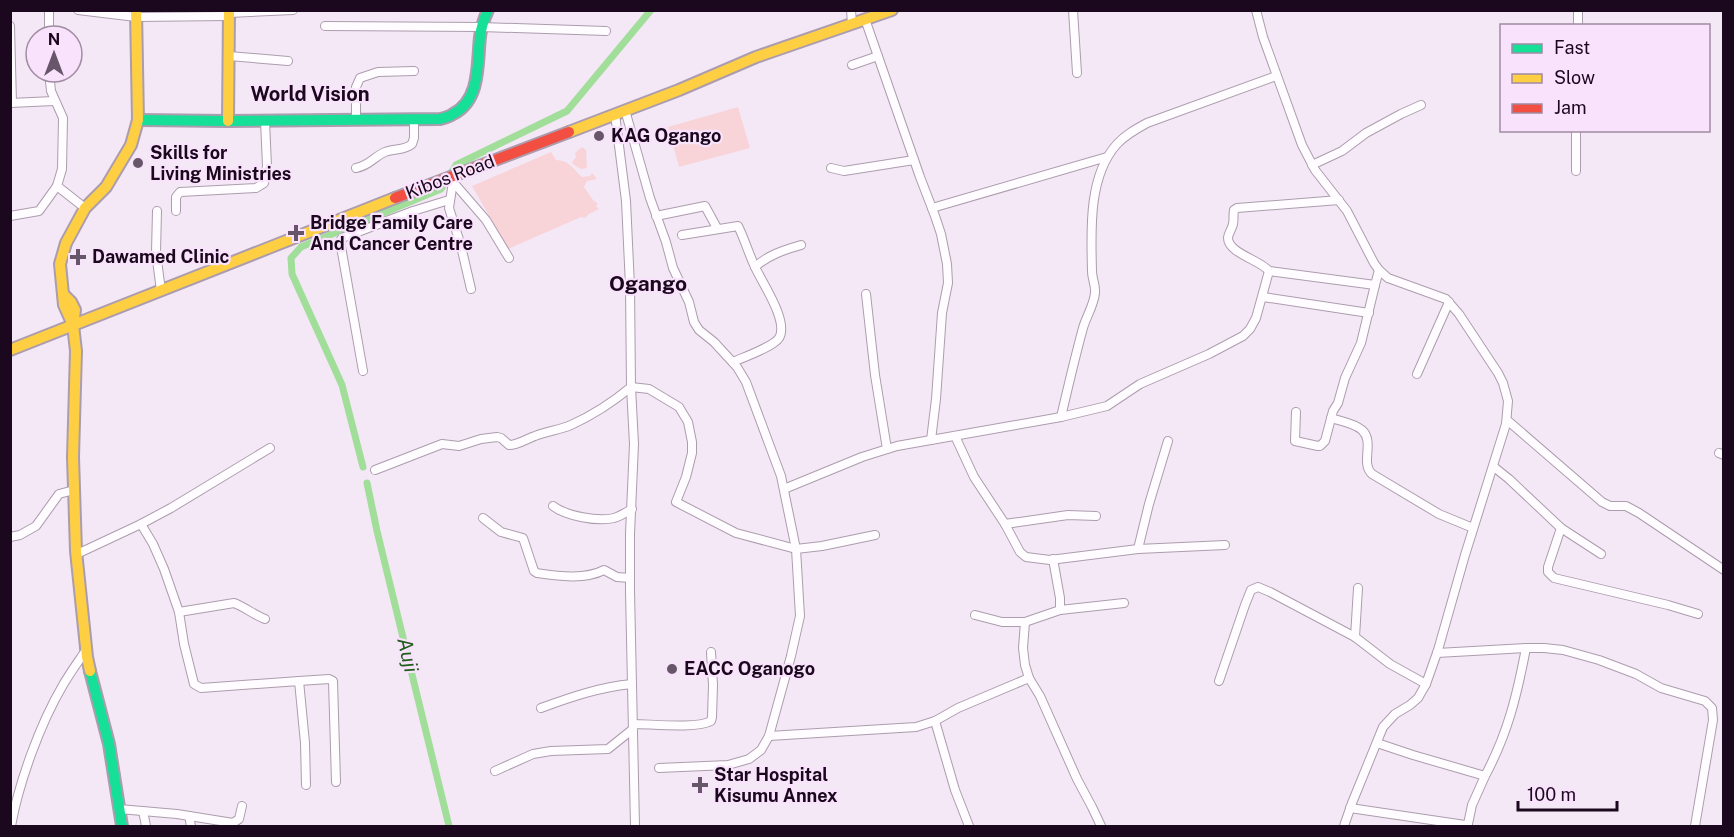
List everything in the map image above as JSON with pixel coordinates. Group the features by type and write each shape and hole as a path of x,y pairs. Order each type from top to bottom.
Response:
{"street":[{"path":"78,10 136,14 293,10"},
{"path":"138,120 440,119 457,113 467,101 475,85 481,27 488,10"},
{"path":"851,10 852,24"},
{"name":"Kibos Road","path":"10,350 437,182 454,178 679,90 756,57 892,10"},
{"path":"1073,10 1077,73"},
{"path":"1256,10 1276,76 1302,145 1312,165 1347,211 1379,270 1389,278 1432,292 1449,302 1498,373 1508,401 1507,420 1494,467 1423,692 1415,702 1395,714 1387,722 1344,826"},
{"path":"228,121 229,13"},
{"path":"122,826 108,744 86,650 76,554 73,457 75,310 64,295 60,264 66,243 85,208 106,187 131,145 138,120 136,14"},
{"path":"866,20 941,234 945,254 948,283 942,313 931,440"},
{"path":"10,26 11,103 54,101"},
{"path":"325,26 606,31"},
{"path":"229,56 288,61"},
{"path":"852,65 878,56"},
{"path":"356,120 356,87 360,78 370,73 414,71"},
{"path":"1061,417 1081,337 1095,296 1092,276 1093,210 1097,180 1107,157 1128,134 1147,123 1276,76"},
{"path":"10,216 39,211 57,186 62,169 63,118 54,101 50,84"},
{"path":"1312,165 1342,151 1366,133 1421,105"},
{"path":"620,112 673,268 689,302 694,322 699,330 733,362 746,382 784,489 796,549 800,616 769,736 757,754 743,762 716,766 659,768"},
{"path":"620,112 630,286 634,444 630,578 635,826"},
{"path":"356,168 366,166 385,152 402,150 412,144 414,120"},
{"path":"176,211 176,197 180,192 256,188 264,183 267,166 265,121"},
{"path":"1576,132 1576,171"},
{"path":"932,208 1107,157"},
{"path":"831,168 844,171 914,160"},
{"path":"454,178 449,208 471,289"},
{"path":"454,178 486,220 509,258"},
{"path":"57,186 85,208"},
{"path":"363,371 340,241 342,238 413,211 449,200"},
{"path":"784,489 852,460 887,449 1061,417 1107,406 1140,384 1209,354 1243,336 1251,329 1263,297 1269,271 1266,266 1240,253 1231,245 1228,237 1234,210 1339,200"},
{"path":"656,216 705,206 717,228"},
{"path":"157,211 156,252 161,291"},
{"path":"682,235 738,226 776,310 782,329 781,336 776,342 733,362"},
{"path":"755,267 763,260 801,245"},
{"path":"1296,412 1295,441 1320,446 1325,441 1345,378 1361,344 1379,270"},
{"path":"1269,271 1375,285"},
{"path":"866,294 875,375 887,449"},
{"path":"1263,297 1369,313"},
{"path":"1417,374 1449,302"},
{"path":"375,470 442,444 459,446 497,437 509,445 515,445 572,424 612,403 631,387 649,389 679,407 688,422 692,453 676,502 736,533 796,549 875,535"},
{"path":"1331,418 1357,427 1364,432 1368,450 1366,466 1372,474 1438,513 1473,528"},
{"path":"1507,420 1602,502 1607,505 1630,507 1724,570"},
{"path":"955,436 974,477 1022,556 1032,559 1053,559 1138,549 1225,545"},
{"path":"1138,549 1168,441"},
{"path":"76,554 171,508 270,448"},
{"path":"1494,467 1561,528 1601,554"},
{"path":"10,537 20,535 36,526 59,494 74,490"},
{"path":"553,506 566,513 601,519 614,518 632,509"},
{"path":"1005,525 1068,515 1096,516"},
{"path":"483,518 501,532 522,538 534,571 537,573 576,576 592,575 604,570 617,577 630,578"},
{"path":"141,524 164,569 179,612 191,678 196,686 201,688 240,686 329,678 333,681 336,782"},
{"path":"1561,528 1548,567 1550,575 1554,578 1698,614"},
{"path":"1053,559 1060,610"},
{"path":"1219,681 1251,590 1258,587 1355,637 1390,664 1426,684"},
{"path":"1355,637 1358,588"},
{"path":"179,612 234,603 265,618"},
{"path":"975,615 1002,622 1024,622 1060,610 1124,603"},
{"path":"1024,622 1023,648 1029,678 1040,696 1101,826"},
{"path":"1437,653 1526,648 1554,649 1599,660 1636,674 1661,688 1709,704 1712,708 1713,720 1695,826"},
{"path":"1350,808 1468,824 1472,805 1506,731 1516,701 1526,648"},
{"path":"11,826 14,797 55,699 86,650"},
{"path":"495,771 533,754 608,749 633,726 703,725 711,721 714,685 711,652"},
{"path":"769,736 915,727 935,721 958,708 1029,678"},
{"path":"299,681 305,743 306,785"},
{"path":"541,708 593,690 632,684"},
{"path":"935,721 955,790 969,826"},
{"path":"1377,743 1413,756 1485,776"},
{"path":"119,809 233,823 239,819 242,806"},
{"path":"143,811 146,826"},
{"path":"189,816 191,826"}],"shaded area":[{"path":"738,107 750,148 679,167 668,127"},
{"path":"582,147 586,150 587,168 581,169 572,162 576,157 575,153"},
{"path":"551,152 556,160 568,163 582,177 590,176 592,173 597,179 587,181 584,187 598,204 596,206 599,209 585,218 581,217 508,249 472,186"}],"waterway":[{"path":"363,467 342,385 292,274 291,258 301,247 441,189 456,165 567,111 651,10"},
{"name":"Auji","path":"367,483 449,826"}],"traffic: fast":[{"path":"138,120 440,119 462,108 469,100 476,80 481,30 488,10"},
{"path":"90,671 109,744 122,826"}],"traffic: slow":[{"path":"73,325 64,305 60,264 66,243 85,208 106,187 131,145 138,120 136,10"},
{"path":"228,121 229,10"},
{"path":"569,132 679,90 756,57 892,10"},
{"path":"10,350 395,198"},
{"path":"64,295 75,310 73,457 76,551 90,671"}],"traffic: jam":[{"path":"395,198 569,132"}],"place":[{"name":"KAG Ogango","path":"599,136"},
{"name":"Skills for Living Ministries","path":"138,163"},
{"name":"Bridge Family Care And Cancer Centre","path":"296,233"},
{"name":"Dawamed Clinic","path":"78,257"},
{"name":"EACC Oganogo","path":"672,669"},
{"name":"Star Hospital Kisumu Annex","path":"700,785"}],"district":[{"name":"World Vision","path":"310,94"},
{"name":"Ogango","path":"648,284"}]}
